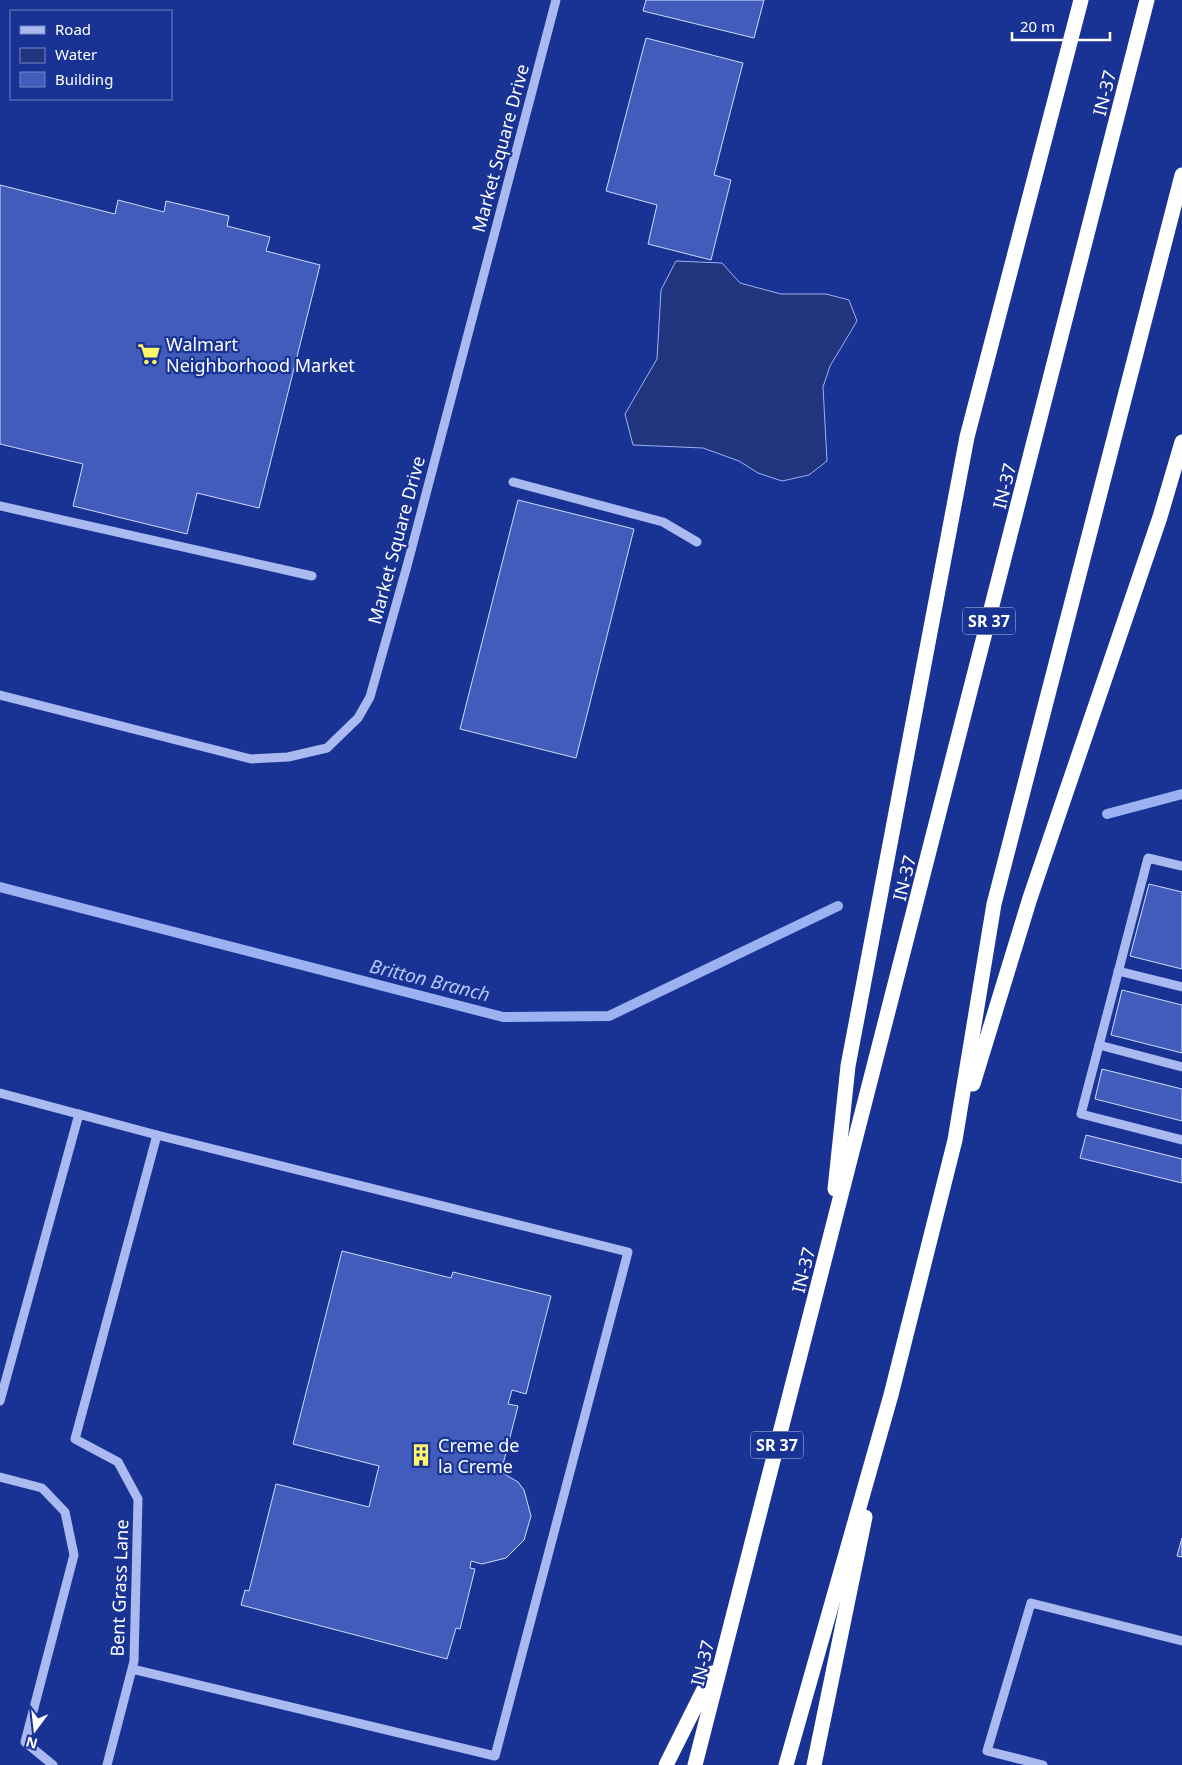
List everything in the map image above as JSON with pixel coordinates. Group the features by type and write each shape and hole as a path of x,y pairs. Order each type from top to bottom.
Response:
{"highway":[{"path":"829,1242 848,1066 967,437 1081,0"},
{"name":"IN-37","path":"695,1765 1147,0"},
{"path":"955,1140 994,904 1182,175"},
{"path":"786,1765 890,1395 955,1140 1030,898 1160,517 1182,442"},
{"path":"814,1765 890,1395"},
{"path":"666,1765 725,1647"}],"street":[{"name":"Market Square Drive","path":"0,695 252,759 288,758 327,748 358,718 370,697 407,566 556,0"},
{"path":"514,482 663,522 697,542"},
{"path":"0,506 312,576"},
{"path":"1182,866 1148,858 1081,1114 1182,1140"},
{"path":"1118,971 1182,986"},
{"path":"1098,1045 1182,1066"},
{"path":"0,1093 157,1135 628,1252 495,1756 132,1669"},
{"path":"0,1402 79,1114"},
{"name":"Bent Grass Lane","path":"107,1765 134,1661 138,1499 118,1462 75,1439 157,1135"},
{"path":"0,1477 42,1488 65,1512 74,1556 25,1742 53,1765"},
{"path":"1044,1765 988,1751 1031,1603 1182,1641"}],"water":[{"path":"676,261 722,263 740,283 781,294 826,294 849,300 857,321 830,366 823,387 827,461 809,475 782,481 758,473 739,461 703,448 633,445 625,414 657,359 661,290"}],"building":[{"path":"646,0 764,0 754,38 643,11"},
{"path":"646,38 743,63 714,175 731,180 711,260 648,244 657,205 606,191"},
{"name":"Walmart Neighborhood Market","path":"0,185 115,214 118,200 164,212 166,201 229,216 227,226 270,237 266,251 320,265 259,508 197,493 187,534 73,506 83,464 0,444"},
{"path":"518,500 634,529 576,758 460,729"},
{"path":"1149,884 1182,892 1182,969 1130,956"},
{"path":"1122,990 1182,1005 1182,1053 1111,1035"},
{"path":"1102,1069 1182,1089 1182,1121 1095,1099"},
{"path":"1086,1135 1182,1159 1182,1183 1080,1158"},
{"name":"Creme de la Creme","path":"342,1251 451,1278 453,1272 551,1296 526,1394 512,1390 508,1404 518,1406 501,1472 518,1482 524,1490 531,1516 524,1540 506,1558 482,1564 471,1561 470,1568 475,1569 460,1629 456,1628 447,1659 241,1605 245,1590 249,1591 276,1484 369,1507 379,1466 293,1444"},
{"path":"1182,1538 1182,1557 1177,1556"}],"waterway":[{"name":"Britton Branch","path":"1107,814 1182,794"},
{"name":"Britton Branch","path":"0,887 503,1017 609,1016 838,906"}],"place":[{"name":"Walmart Neighborhood Market","path":"149,354"},
{"name":"Creme de la Creme","path":"421,1455"}]}
